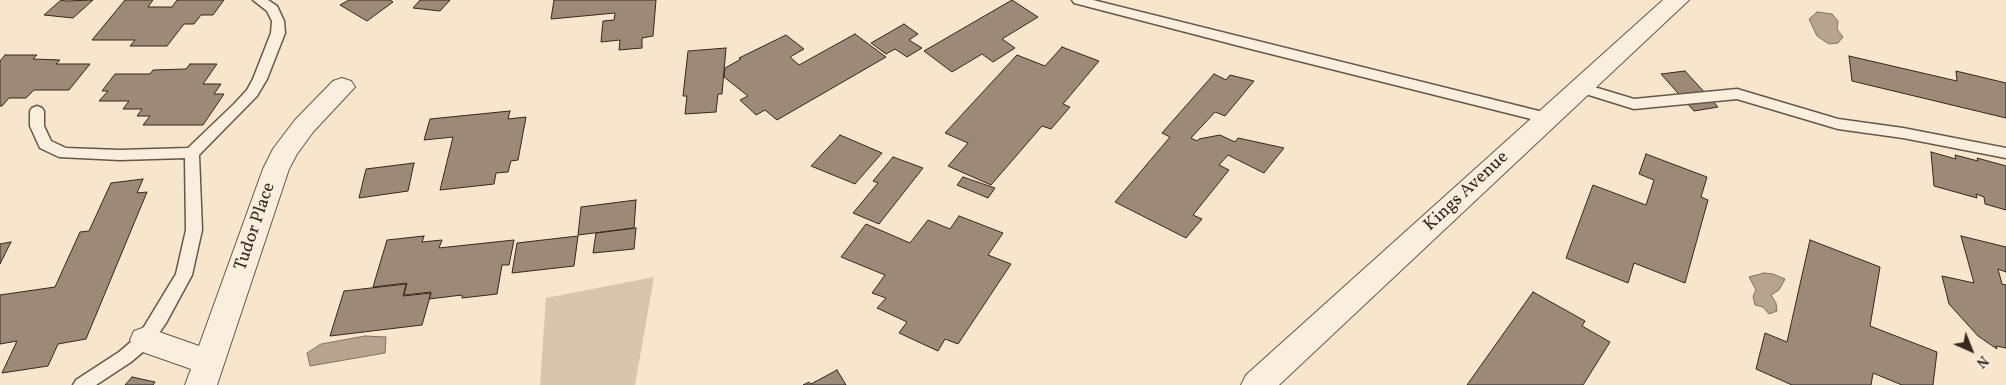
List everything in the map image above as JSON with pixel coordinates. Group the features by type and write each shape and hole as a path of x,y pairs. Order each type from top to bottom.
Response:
{"street":[{"name":"Kings Avenue","path":"1257,385 1677,0"},
{"name":"Tudor Place","path":"205,374 279,163 286,149 304,126 342,87"},
{"path":"145,340 205,374"}],"lane":[{"path":"37,111 37,126 45,144 64,153 120,155 192,153 240,107 252,93 260,79 278,33 278,21 272,10 259,0"},
{"path":"1078,0 1547,118"},
{"path":"1581,88 1634,104 1737,94 1838,124 1903,133 2006,153"},
{"path":"82,385 125,357 145,340 184,275 194,230 192,153"}],"shaded area":[{"path":"1817,12 1832,14 1838,21 1837,29 1843,37 1838,43 1829,44 1817,36 1809,19"},
{"path":"1764,273 1773,274 1785,279 1779,290 1771,295 1776,303 1777,311 1769,314 1763,307 1755,305 1753,296 1756,290 1749,277"},
{"path":"654,277 635,385 540,385 546,298"},
{"path":"365,336 386,337 385,353 310,366 307,353 321,344"}],"building":[{"path":"61,0 93,0 73,18 44,15"},
{"path":"125,0 153,0 148,7 172,7 177,0 224,0 213,15 201,15 194,24 184,24 167,46 130,46 135,40 92,40"},
{"path":"349,0 390,0 393,2 367,21 340,5"},
{"path":"420,0 450,0 440,11 413,8"},
{"path":"554,0 656,0 653,36 642,38 642,48 619,50 620,40 601,42 603,21 614,20 615,13 551,19"},
{"path":"1012,0 1038,17 1002,39 1015,48 993,62 982,54 952,72 924,51"},
{"path":"904,24 918,34 909,40 922,48 907,57 895,49 886,54 871,43"},
{"path":"855,34 886,57 777,120 765,110 756,115 740,100 748,96 724,77 725,68 741,59 739,58 786,35 804,49 790,57 799,65"},
{"path":"1062,47 1099,61 1063,104 1070,107 1051,129 1042,126 991,185 948,166 968,143 945,133 1017,55 1045,66"},
{"path":"726,48 722,94 718,94 716,112 685,114 687,96 683,96 688,51"},
{"path":"5,55 37,55 33,59 60,60 56,64 90,64 69,90 34,90 26,98 9,98 0,106 0,61"},
{"path":"1849,56 1957,81 1956,71 2006,83 2006,118 1852,81"},
{"path":"190,64 217,64 203,84 221,84 214,94 224,94 203,125 143,125 150,116 137,116 142,109 123,109 129,101 99,101 108,91 102,91 115,74 150,74 153,70 186,69"},
{"path":"1685,71 1718,107 1694,111 1661,74"},
{"path":"1214,74 1226,80 1230,75 1254,81 1225,116 1215,112 1191,138 1197,141 1220,135 1235,142 1238,138 1284,148 1264,173 1228,155 1219,165 1229,170 1193,215 1202,219 1186,238 1115,202 1170,137 1162,133"},
{"path":"510,111 508,119 526,117 518,160 511,161 508,172 496,173 494,184 440,190 453,137 424,140 430,119"},
{"path":"840,135 882,153 855,184 811,166"},
{"path":"1931,152 1956,159 1955,155 1978,161 1977,158 2006,166 2006,210 1985,204 1984,197 1976,194 1977,198 1934,186"},
{"path":"1646,154 1707,177 1701,197 1708,200 1685,283 1634,263 1628,283 1566,258 1593,185 1646,205 1654,180 1639,174"},
{"path":"893,157 923,168 879,224 853,213 878,183 873,181"},
{"path":"414,163 408,191 359,198 366,169"},
{"path":"963,177 995,188 988,198 957,185"},
{"path":"143,179 137,193 147,192 86,339 58,344 48,366 2,373 17,341 0,344 0,295 55,287 80,232 89,231 111,183"},
{"path":"636,200 634,228 578,235 581,207"},
{"path":"959,216 1003,233 988,255 1011,264 958,344 945,339 938,351 899,333 907,322 877,308 886,298 872,293 885,275 841,257 866,224 910,243 928,220 950,229"},
{"path":"636,228 634,249 593,253 596,233"},
{"path":"424,236 422,242 442,240 439,248 514,240 509,265 502,265 497,294 462,298 462,295 429,299 431,292 404,295 407,283 373,287 387,240"},
{"path":"578,236 574,266 512,273 517,243"},
{"path":"1961,236 2006,247 2006,272 1998,269 2002,284 2006,285 2006,348 1996,346 1997,349 1978,336 1949,304 1942,276 1974,283"},
{"path":"1810,240 1880,267 1870,326 1937,352 1933,385 1902,385 1873,373 1871,385 1792,385 1756,369 1765,333 1787,342"},
{"path":"11,242 0,264 0,244"},
{"path":"406,284 403,296 431,293 422,325 330,336 344,291"},
{"path":"1533,292 1585,321 1582,326 1610,342 1583,385 1467,385"},
{"path":"837,370 846,385 803,385 809,382 811,384"},
{"path":"132,377 155,382 153,385 125,385"}]}
